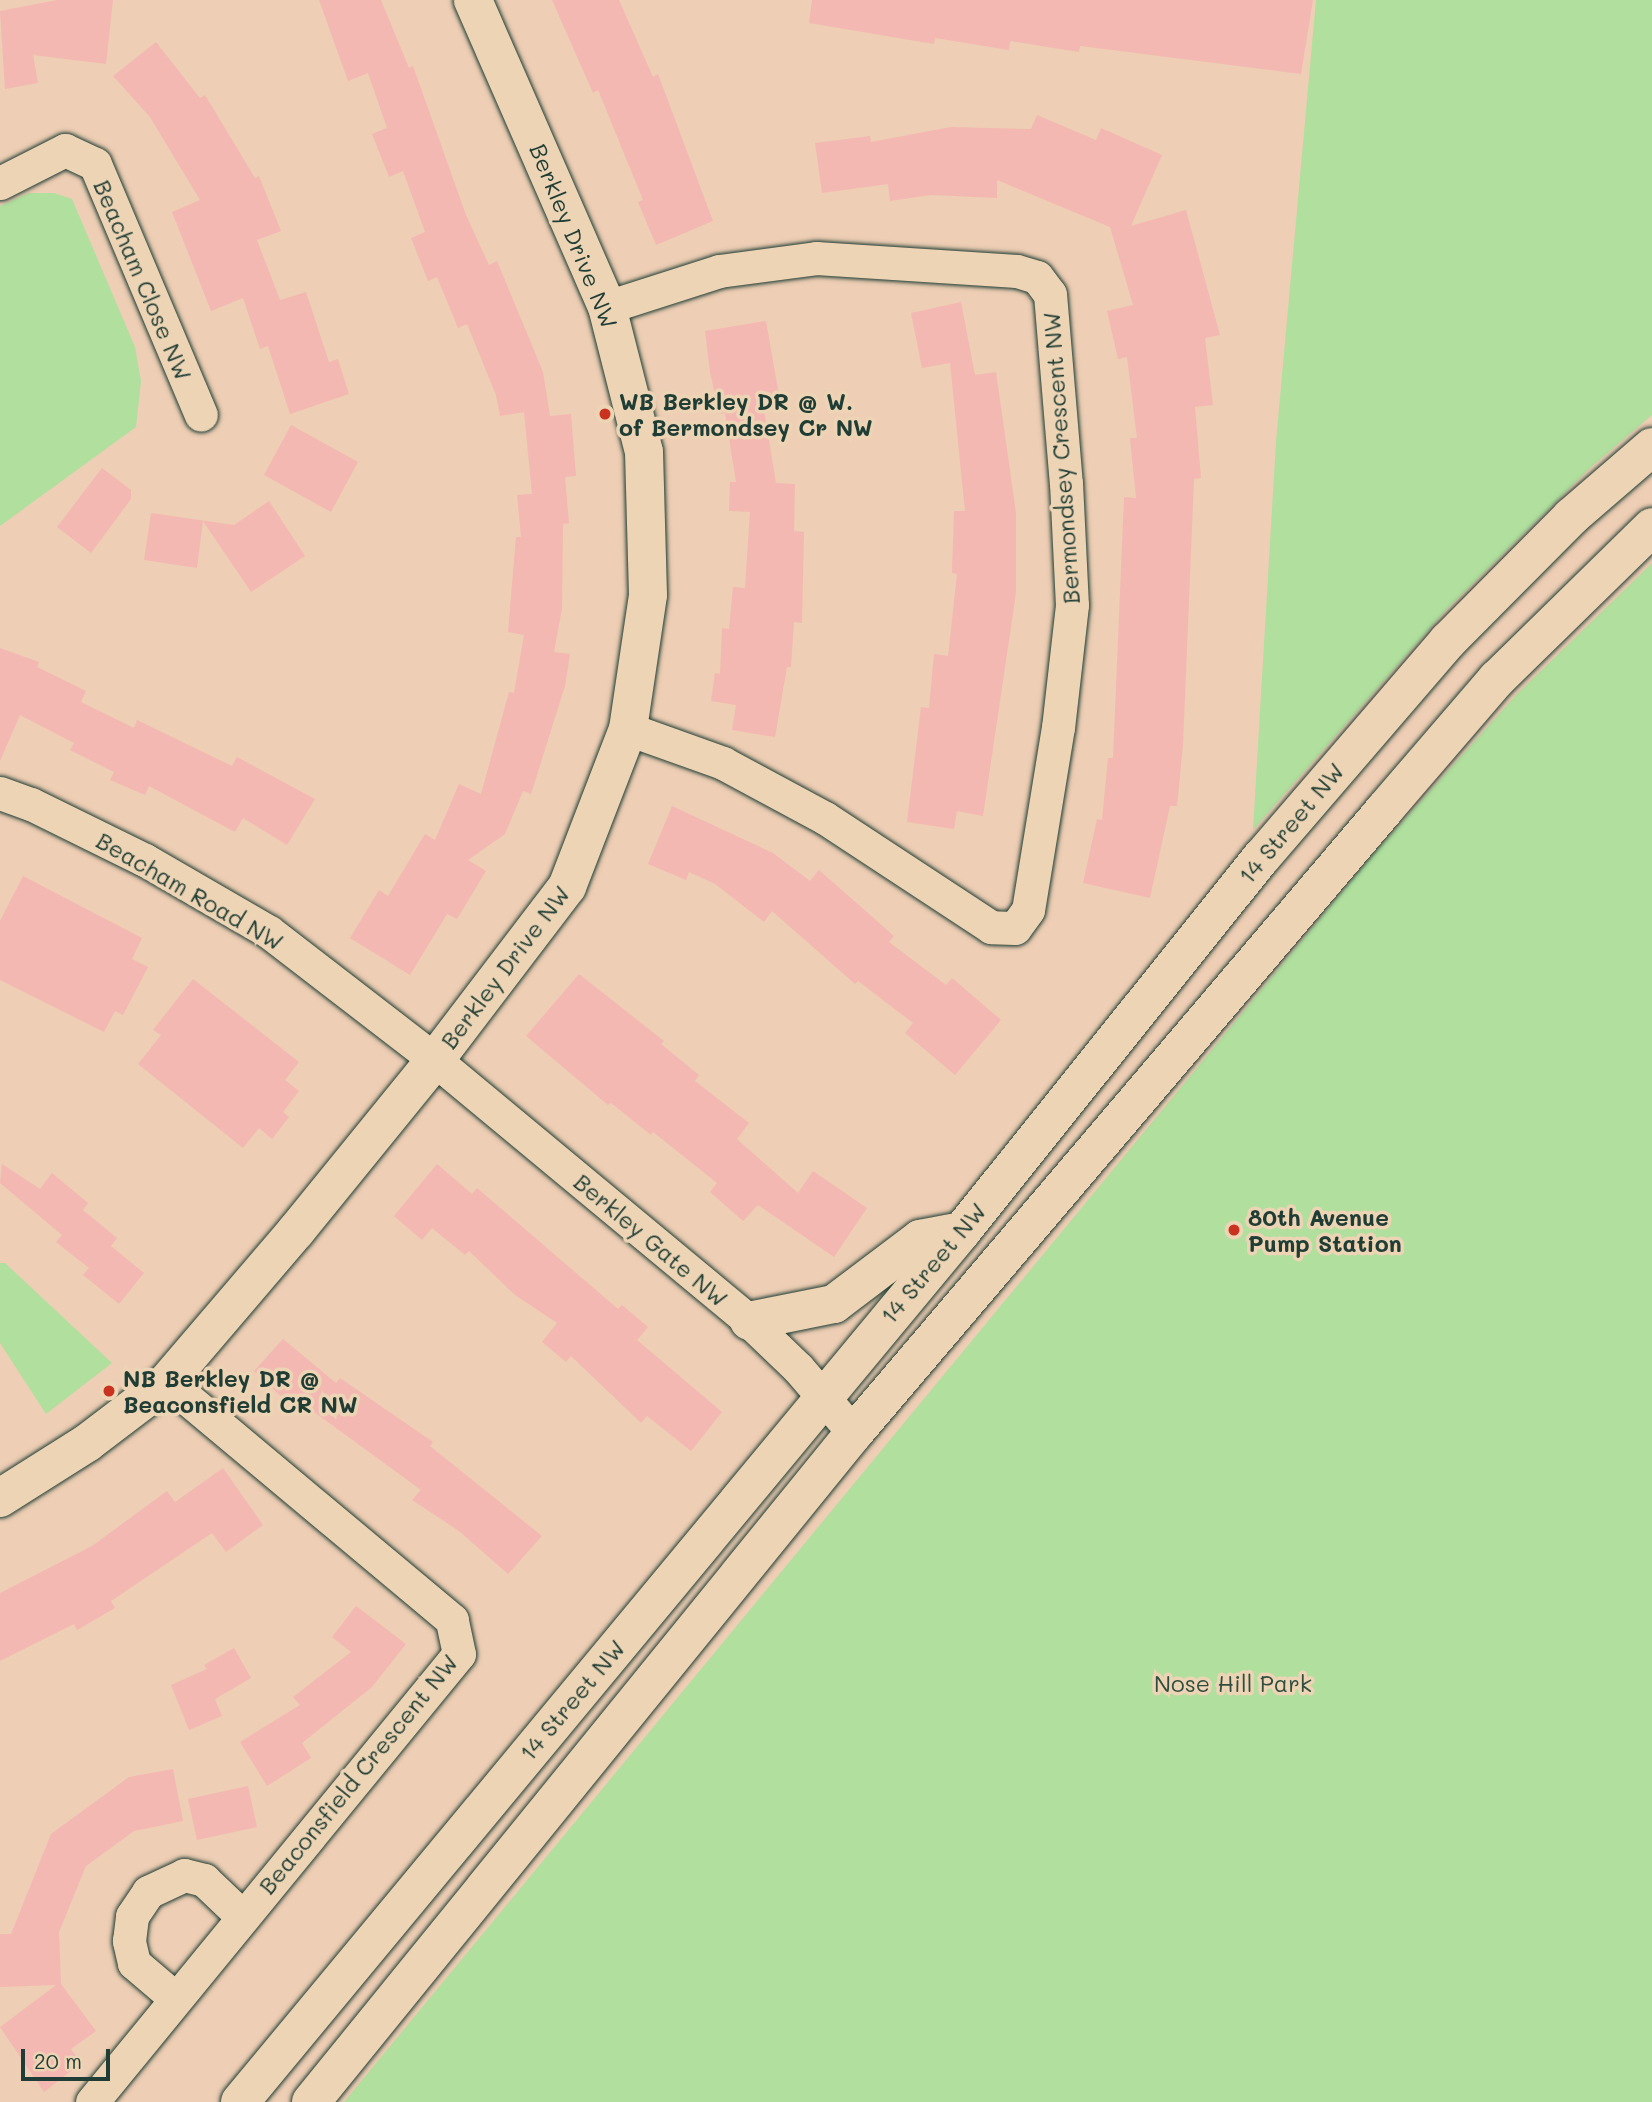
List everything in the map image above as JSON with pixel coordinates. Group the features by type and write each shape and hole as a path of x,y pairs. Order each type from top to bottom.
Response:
{"main road":[{"name":"Berkley Drive NW","path":"0,1498 87,1443 167,1382 435,1060 567,887 628,729 648,595 644,452 607,307 473,0"},
{"name":"14 Street NW","path":"240,2102 823,1395 962,1231 1262,856 1448,641 1571,517 1652,447"},
{"path":"311,2102 854,1433 1497,679 1652,527"},
{"path":"748,1321 834,1304 920,1239 962,1231"}],"street":[{"name":"Beacham Close NW","path":"0,183 65,150 95,164 201,415"},
{"name":"Bermondsey Crescent NW","path":"607,307 719,271 816,258 1017,271 1037,277 1051,293 1066,483 1072,605 1059,713 1028,910 1015,928 991,927 825,818 723,763 628,729"},
{"name":"Beacham Road NW","path":"0,793 31,804 145,860 269,932 435,1060"},
{"name":"Berkley Gate NW","path":"435,1060 748,1321 823,1395 854,1433"},
{"name":"Beaconsfield Crescent NW","path":"92,2102 459,1654 452,1620 167,1382"},
{"name":"Beaconsfield Crescent NW","path":"175,1998 135,1963 129,1941 132,1916 148,1892 184,1875 204,1880 243,1917"}],"green space":[{"path":"1316,0 1652,0 1652,415 1590,468 1446,610 1253,830 1276,442"},
{"path":"29,193 54,193 72,199 135,347 141,381 136,427 0,526 0,206"},
{"name":"Nose Hill Park","path":"1652,563 1652,2102 344,2102 1370,858 1516,695"},
{"path":"0,1263 5,1263 112,1363 46,1414 0,1343"}],"building":[{"path":"57,0 113,0 106,64 33,55 38,83 5,89 0,11"},
{"path":"319,0 381,0 409,68 413,66 466,215 489,265 497,261 543,372 550,416 571,414 576,476 565,477 569,523 563,524 562,608 554,652 570,654 565,686 531,794 523,791 505,834 468,860 486,871 457,919 447,914 410,975 350,938 379,890 388,896 425,834 435,840 459,784 481,794 509,692 514,693 524,635 508,632 516,537 521,537 517,495 532,494 524,412 500,416 496,395 467,324 458,328 437,277 428,281 411,238 425,232 403,171 389,177 372,134 387,128 368,73 348,81"},
{"path":"552,0 619,0 653,77 658,74 713,221 656,245 638,202 643,200 598,90 593,93"},
{"path":"812,0 1313,0 1301,74 1080,46 1079,52 1010,41 1009,50 935,38 934,44 809,23"},
{"path":"156,42 200,98 205,95 255,178 259,176 281,231 257,240 280,300 306,292 329,362 338,359 349,394 290,414 268,346 260,349 243,298 211,311 172,212 200,200 150,117 113,76"},
{"path":"1037,115 1096,140 1101,128 1162,155 1131,226 1186,210 1220,335 1205,338 1213,405 1195,407 1201,478 1194,479 1183,745 1177,806 1170,806 1150,898 1083,883 1097,819 1102,820 1108,758 1113,758 1124,497 1136,498 1130,438 1137,438 1127,357 1118,359 1107,311 1133,305 1110,227 997,180 997,198 931,195 890,201 888,184 822,193 815,143 870,136 871,142 951,127 1031,129"},
{"path":"961,302 975,375 996,372 1016,513 1016,593 983,816 957,811 954,829 907,822 921,707 929,708 934,654 948,656 957,574 952,573 954,511 965,511 950,363 922,368 911,313"},
{"path":"766,321 780,401 763,404 776,483 795,484 794,531 804,532 802,623 794,622 791,667 787,667 775,737 732,730 736,705 711,701 715,673 720,674 722,628 729,629 733,587 745,588 750,512 729,511 730,482 736,482 725,413 719,414 710,372 705,331"},
{"path":"291,425 358,462 331,512 264,475"},
{"path":"102,468 131,490 131,499 91,553 57,527"},
{"path":"269,501 305,556 251,592 203,521 197,568 144,560 151,513 234,525"},
{"path":"0,648 39,662 37,667 86,691 81,702 134,728 137,720 232,766 237,757 315,799 287,845 243,818 235,832 149,786 145,795 110,780 114,772 70,750 74,743 20,715 0,761"},
{"path":"672,806 773,853 810,881 819,870 894,936 889,942 946,985 952,978 1001,1020 955,1075 905,1033 913,1023 858,981 855,984 772,911 764,922 715,884 689,872 686,880 648,864"},
{"path":"23,876 142,938 132,959 148,967 123,1015 115,1011 104,1032 0,980 0,921"},
{"path":"579,974 664,1041 661,1044 699,1075 695,1081 749,1123 737,1139 798,1193 813,1171 867,1208 834,1257 758,1205 743,1221 710,1192 717,1183 653,1132 651,1135 611,1103 608,1105 526,1036"},
{"path":"193,979 299,1062 285,1080 299,1091 283,1112 289,1117 272,1139 259,1128 243,1148 138,1064 161,1035 153,1030"},
{"path":"2,1164 40,1189 52,1173 88,1203 83,1210 117,1238 111,1246 144,1273 119,1304 83,1275 89,1268 56,1242 62,1235 0,1183"},
{"path":"437,1164 472,1194 477,1188 618,1309 622,1305 648,1327 637,1340 722,1412 691,1451 647,1416 641,1423 571,1356 566,1362 542,1342 557,1323 515,1295 469,1251 465,1255 432,1228 422,1240 394,1216"},
{"path":"283,1339 336,1383 340,1378 433,1442 430,1446 542,1536 508,1574 459,1531 412,1500 421,1490 306,1406 299,1413 254,1371"},
{"path":"223,1468 263,1525 226,1552 212,1533 111,1601 115,1608 77,1630 74,1624 0,1661 0,1593 92,1546 167,1491 175,1502"},
{"path":"356,1606 406,1644 372,1687 302,1743 311,1758 267,1786 240,1742 300,1705 293,1697 351,1652 332,1637"},
{"path":"234,1648 251,1678 215,1699 222,1716 189,1730 171,1685 207,1669 204,1665"},
{"path":"173,1769 183,1821 134,1831 86,1866 59,1932 61,1984 96,2031 71,2049 81,2063 44,2092 0,2027 56,1985 0,1987 0,1934 11,1934 51,1834 129,1777"},
{"path":"248,1786 257,1827 197,1840 188,1799"}],"place":[{"name":"WB Berkley DR @ W. of Bermondsey Cr NW","path":"605,414"},
{"name":"80th Avenue Pump Station","path":"1234,1230"},
{"name":"NB Berkley DR @ Beaconsfield CR NW","path":"109,1391"}]}
